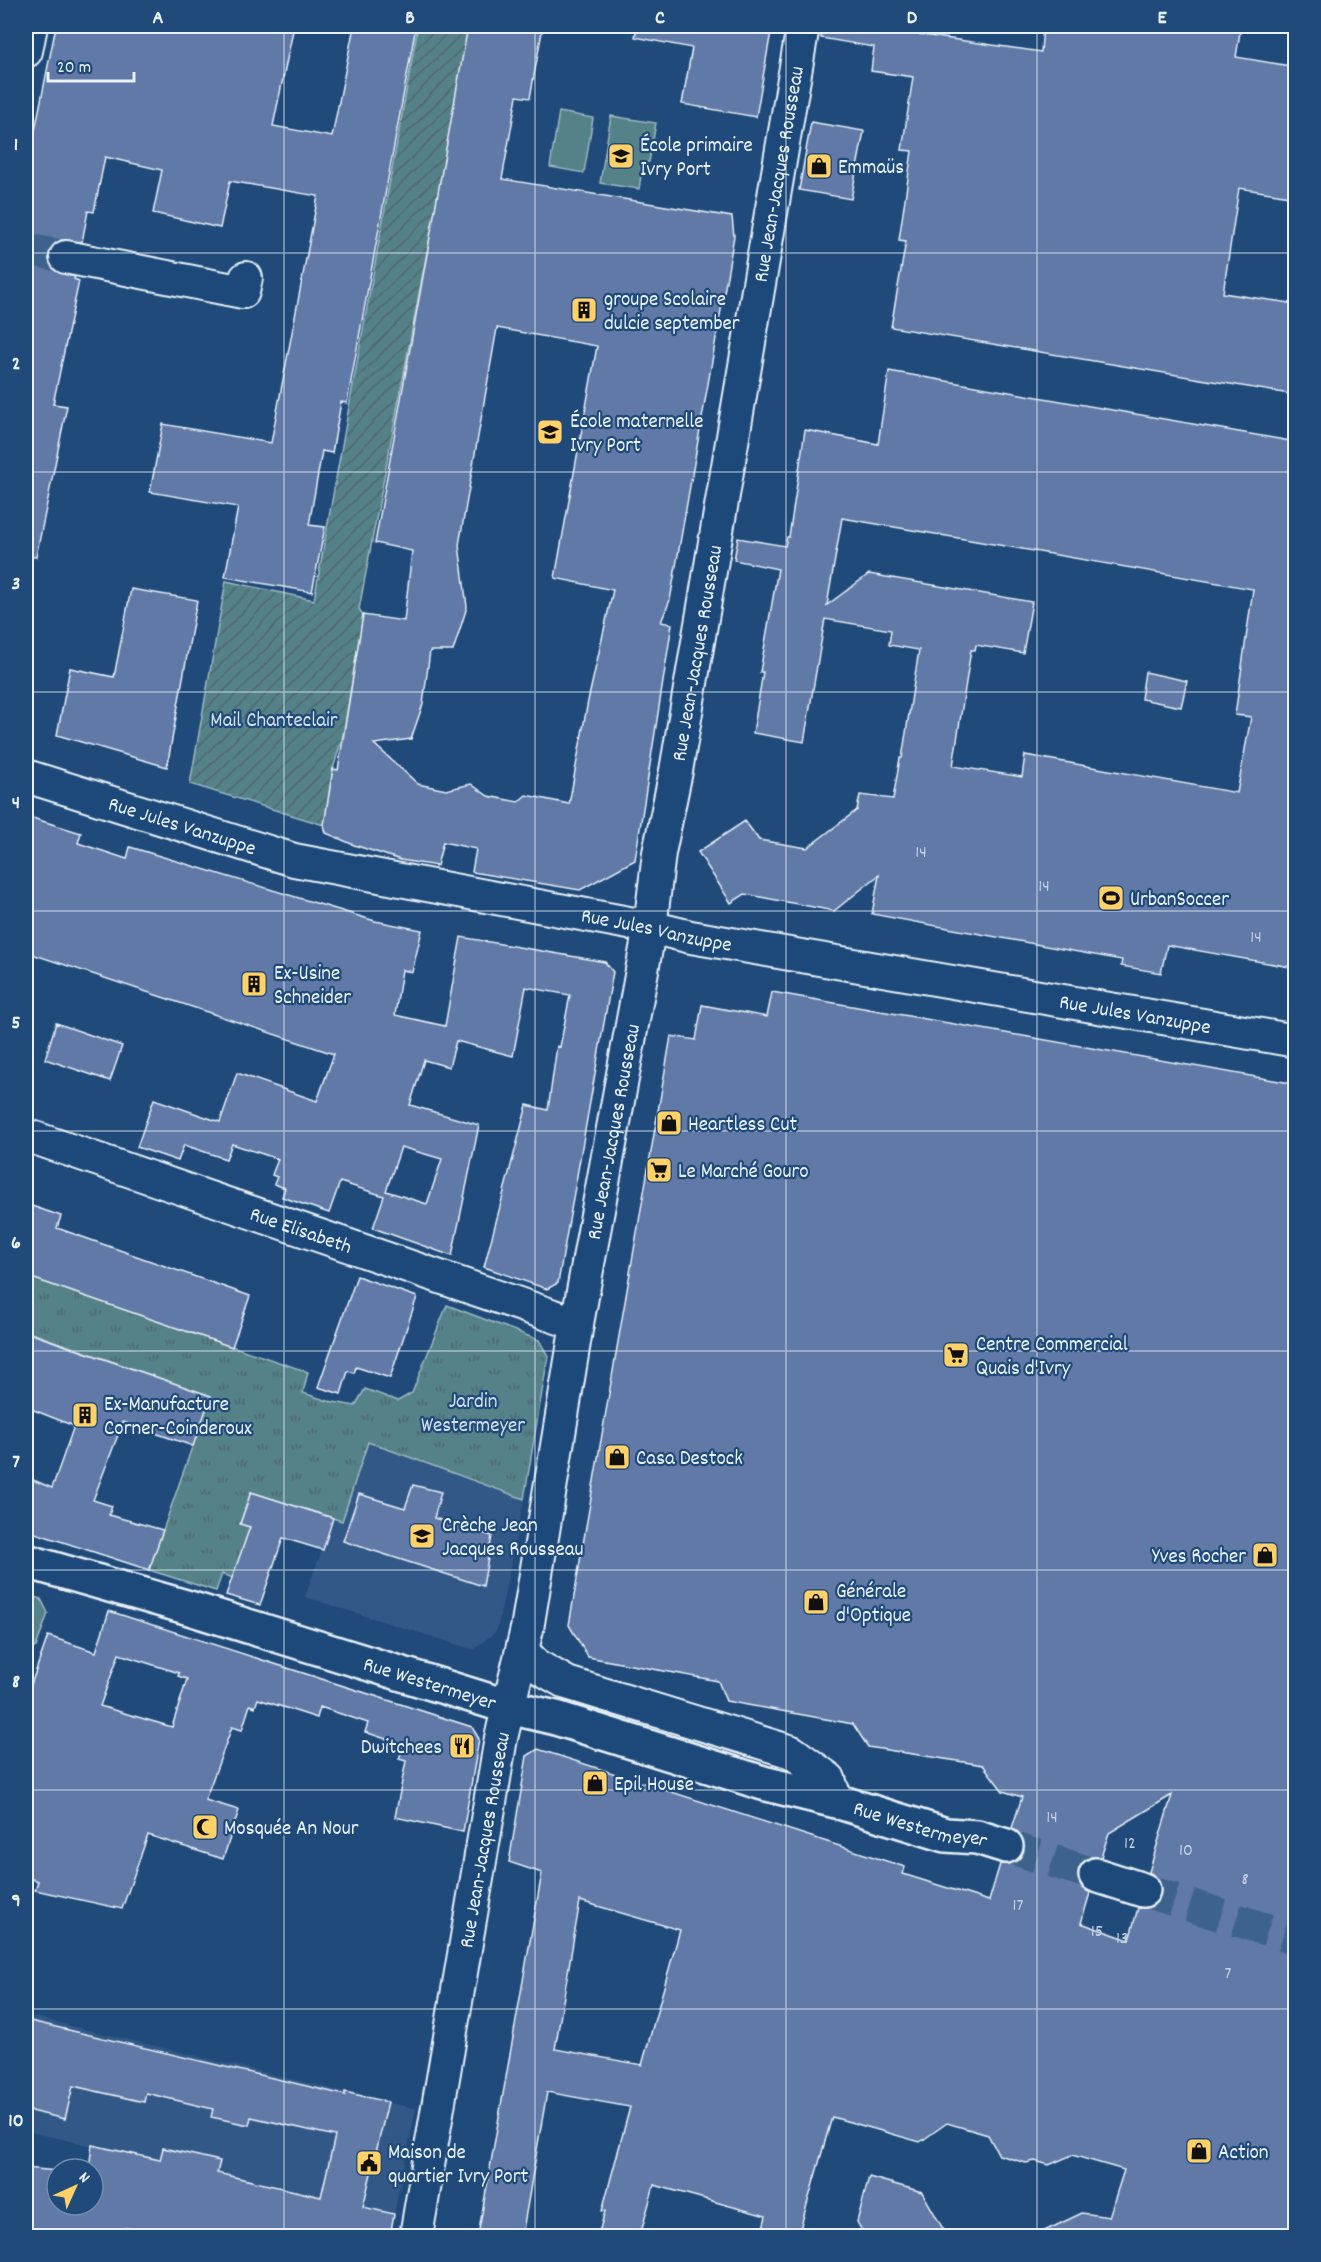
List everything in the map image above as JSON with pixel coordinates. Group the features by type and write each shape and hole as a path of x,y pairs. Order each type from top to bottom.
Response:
{"main road":[{"name":"Rue Westermeyer","path":"26,1561 186,1607 509,1707 556,1718 763,1783 836,1801 945,1835 977,1837 1006,1846"},
{"path":"1096,1875 1143,1890"}],"street":[{"path":"26,51 31,26"},
{"name":"Rue Jean-Jacques Rousseau","path":"416,2236 499,1746 523,1653 577,1324 650,927 659,853 676,771 803,26"},
{"path":"66,257 130,259 243,292 246,278"},
{"name":"Rue Jules Vanzuppe","path":"26,776 294,860 739,946 1296,1041"},
{"name":"Rue Elisabeth","path":"26,1135 577,1324"},
{"name":"Rue Westermeyer","path":"523,1653 537,1666 567,1683 792,1752 829,1779 836,1801"}],"shaded area":[{"name":"Crèche Jean Jacques Rousseau","path":"368,1442 524,1499 497,1630 474,1650 305,1597 333,1518 342,1520"},
{"path":"26,2015 416,2109 394,2214 26,2131"}],"green space":[{"name":"Mail Chanteclair","path":"418,26 470,26 359,609 363,615 343,735 333,769 324,825 190,784 226,581 314,600"},
{"path":"559,112 593,118 584,173 550,167"},
{"path":"611,116 656,123 649,162 643,162 639,189 600,183"},
{"name":"Jardin Westermeyer","path":"26,1276 308,1372 303,1393 355,1406 365,1389 398,1401 412,1393 447,1305 539,1340 548,1356 524,1499 368,1442 342,1521 251,1492 240,1524 257,1529 233,1578 222,1574 216,1591 149,1570 210,1396 26,1331"},
{"path":"26,1594 41,1599 48,1613 36,1647 26,1653"}],"building":[{"path":"56,26 294,26 273,126 332,137 354,26 416,26 347,403 341,402 332,453 322,451 309,525 325,527 312,592 225,577 238,507 150,492 163,424 271,443 318,196 230,181 220,228 153,213 162,170 105,157 94,212 88,211 82,242 61,240 53,245 49,253 49,262 54,270 75,277 74,279 79,281 53,404 67,406 36,557 26,556 26,175"},
{"path":"468,26 543,26 530,98 517,96 502,179 732,217 734,236 670,600 661,622 672,624 635,860 580,890 472,872 476,849 443,842 437,866 401,860 354,845 326,833 324,825 333,769 338,770 363,615 404,621 412,551 375,543","holes":["497,328 597,346 555,578 613,590 588,701 569,804 526,795 518,802 488,796 471,784 446,790 418,784 374,744 411,739 423,704 430,651 453,651 467,607 459,545"]},
{"path":"637,26 772,26 756,117 682,104 692,48 635,37"},
{"path":"822,26 897,26 896,31 1041,52 1043,26 1241,26 1236,57 1296,67 1296,197 1239,188 1223,293 1296,304 1296,395 891,327 906,241 899,240 912,151 902,150 913,77 871,71 874,47 821,38"},
{"path":"811,122 864,131 851,199 799,190"},
{"path":"889,371 1296,442 1296,968 1167,945 1161,973 1121,966 1122,960 872,914 879,875 834,911 745,894 731,903 698,852 745,821 759,840 807,848 857,810 860,795 893,799 900,758 902,758 919,650 889,645 891,630 825,619 804,742 753,733 763,672 760,672 778,569 734,560 738,538 785,546 787,537 789,537 805,430 878,444","holes":["842,518 1253,589 1235,715 1251,717 1237,793 1025,755 1022,777 953,766 971,650 975,650 976,645 1023,653 1032,602 869,574 827,605"]},
{"path":"131,589 197,600 167,767 57,735 70,668 114,677"},
{"path":"1145,672 1187,681 1181,707 1141,699"},
{"path":"26,816 81,833 78,843 127,859 130,847 375,921 422,930 412,972 402,970 395,1015 445,1026 461,937 605,962 613,972 558,1283 547,1289 484,1267 527,1105 548,1110 557,1046 560,1047 570,995 526,987 513,1056 456,1041 449,1067 424,1060 410,1105 479,1125 452,1256 373,1228 384,1196 340,1182 329,1213 282,1197 285,1188 274,1184 277,1177 272,1175 278,1159 232,1144 226,1159 184,1145 178,1161 137,1147 154,1099 220,1122 237,1073 317,1101 334,1054 26,952","holes":["401,1147 442,1159 427,1204 386,1191"]},
{"name":"Centre Commercial Quais d'Ivry","path":"772,992 1296,1084 1296,2236 1034,2236 1082,2213 1109,2217 1124,2170 1072,2155 1049,2165 1035,2161 1026,2163 999,2155 988,2135 947,2123 920,2142 832,2117 798,2236 761,2236 766,2216 654,2185 640,2236 598,2236 605,2211 602,2211 630,2107 547,2092 522,2236 478,2236 542,1873 509,1862 527,1756 538,1749 905,1867 903,1874 989,1901 1000,1864 1010,1864 1018,1860 1024,1851 1024,1841 1020,1834 1012,1828 1022,1797 1003,1791 983,1765 868,1747 853,1724 726,1701 718,1681 588,1657 569,1625 671,1036 696,1040 702,1005 767,1017","holes":["1172,1795 1149,1872 1161,1885 1161,1895 1156,1903 1148,1908 1138,1908 1129,1940 1081,1923 1090,1893 1078,1880 1078,1870 1083,1862 1091,1857 1101,1857 1109,1833","580,1901 680,1930 642,2065 555,2049"]},
{"path":"56,1023 122,1046 110,1081 45,1059"},
{"path":"26,1204 61,1216 57,1228 250,1296 232,1347 26,1276"},
{"path":"357,1276 417,1297 390,1378 356,1367 354,1373 348,1371 341,1394 318,1387"},
{"path":"26,1332 211,1396 193,1446 123,1422 93,1500 112,1506 109,1515 163,1530 149,1570 26,1530 26,1477 52,1488 74,1426 26,1407"},
{"path":"413,1485 441,1492 434,1518 492,1536 483,1586 343,1541 359,1494 405,1508"},
{"path":"251,1492 333,1518 323,1550 283,1538 260,1605 226,1595 250,1527 240,1524"},
{"path":"109,1611 472,1727 479,1739 463,1832 395,1817 406,1761 399,1759 404,1745 365,1732 368,1723 320,1707 317,1718 258,1699 255,1707 250,1705 242,1730 232,1727 205,1800 239,1810 223,1859 148,1835 122,1909 35,1890 38,1881 26,1877 26,1699 48,1636 96,1652","holes":["119,1654 179,1673 178,1676 187,1679 172,1727 100,1706"]},
{"path":"26,2020 345,2095 345,2092 388,2102 363,2207 394,2214 390,2236 202,2236 125,2228 124,2236 26,2236 26,2168 45,2170 45,2217 105,2217 105,2157 90,2157 92,2145 160,2160 163,2148 220,2161 217,2173 321,2197 335,2136 251,2117 249,2125 211,2117 213,2109 146,2093 144,2102 73,2086 65,2119 26,2110"},
{"path":"869,2177 922,2192 947,2236 865,2236 857,2222"}],"tunnel":[{"path":"26,249 66,257"},
{"path":"1006,1846 1096,1875"},
{"path":"1143,1890 1296,1939"}],"place":[{"name":"École primaire Ivry Port","path":"621,156"},
{"name":"Emmaüs","path":"819,166"},
{"name":"groupe Scolaire dulcie september","path":"584,310"},
{"name":"École maternelle Ivry Port","path":"550,432"},
{"name":"UrbanSoccer","path":"1111,898"},
{"name":"Ex-Usine Schneider","path":"254,984"},
{"name":"Heartless Cut","path":"669,1123"},
{"name":"Le Marché Gouro","path":"659,1170"},
{"name":"Centre Commercial Quais d'Ivry","path":"956,1355"},
{"name":"Ex-Manufacture Corner-Coinderoux","path":"85,1415"},
{"name":"Casa Destock","path":"617,1457"},
{"name":"Crèche Jean Jacques Rousseau","path":"422,1536"},
{"name":"Yves Rocher","path":"1265,1555"},
{"name":"Générale d'Optique","path":"816,1602"},
{"name":"Dwitchees","path":"462,1746"},
{"name":"Epil House","path":"595,1783"},
{"name":"Mosquée An Nour","path":"205,1827"},
{"name":"Action","path":"1199,2151"},
{"name":"Maison de quartier Ivry Port","path":"369,2163"}]}
